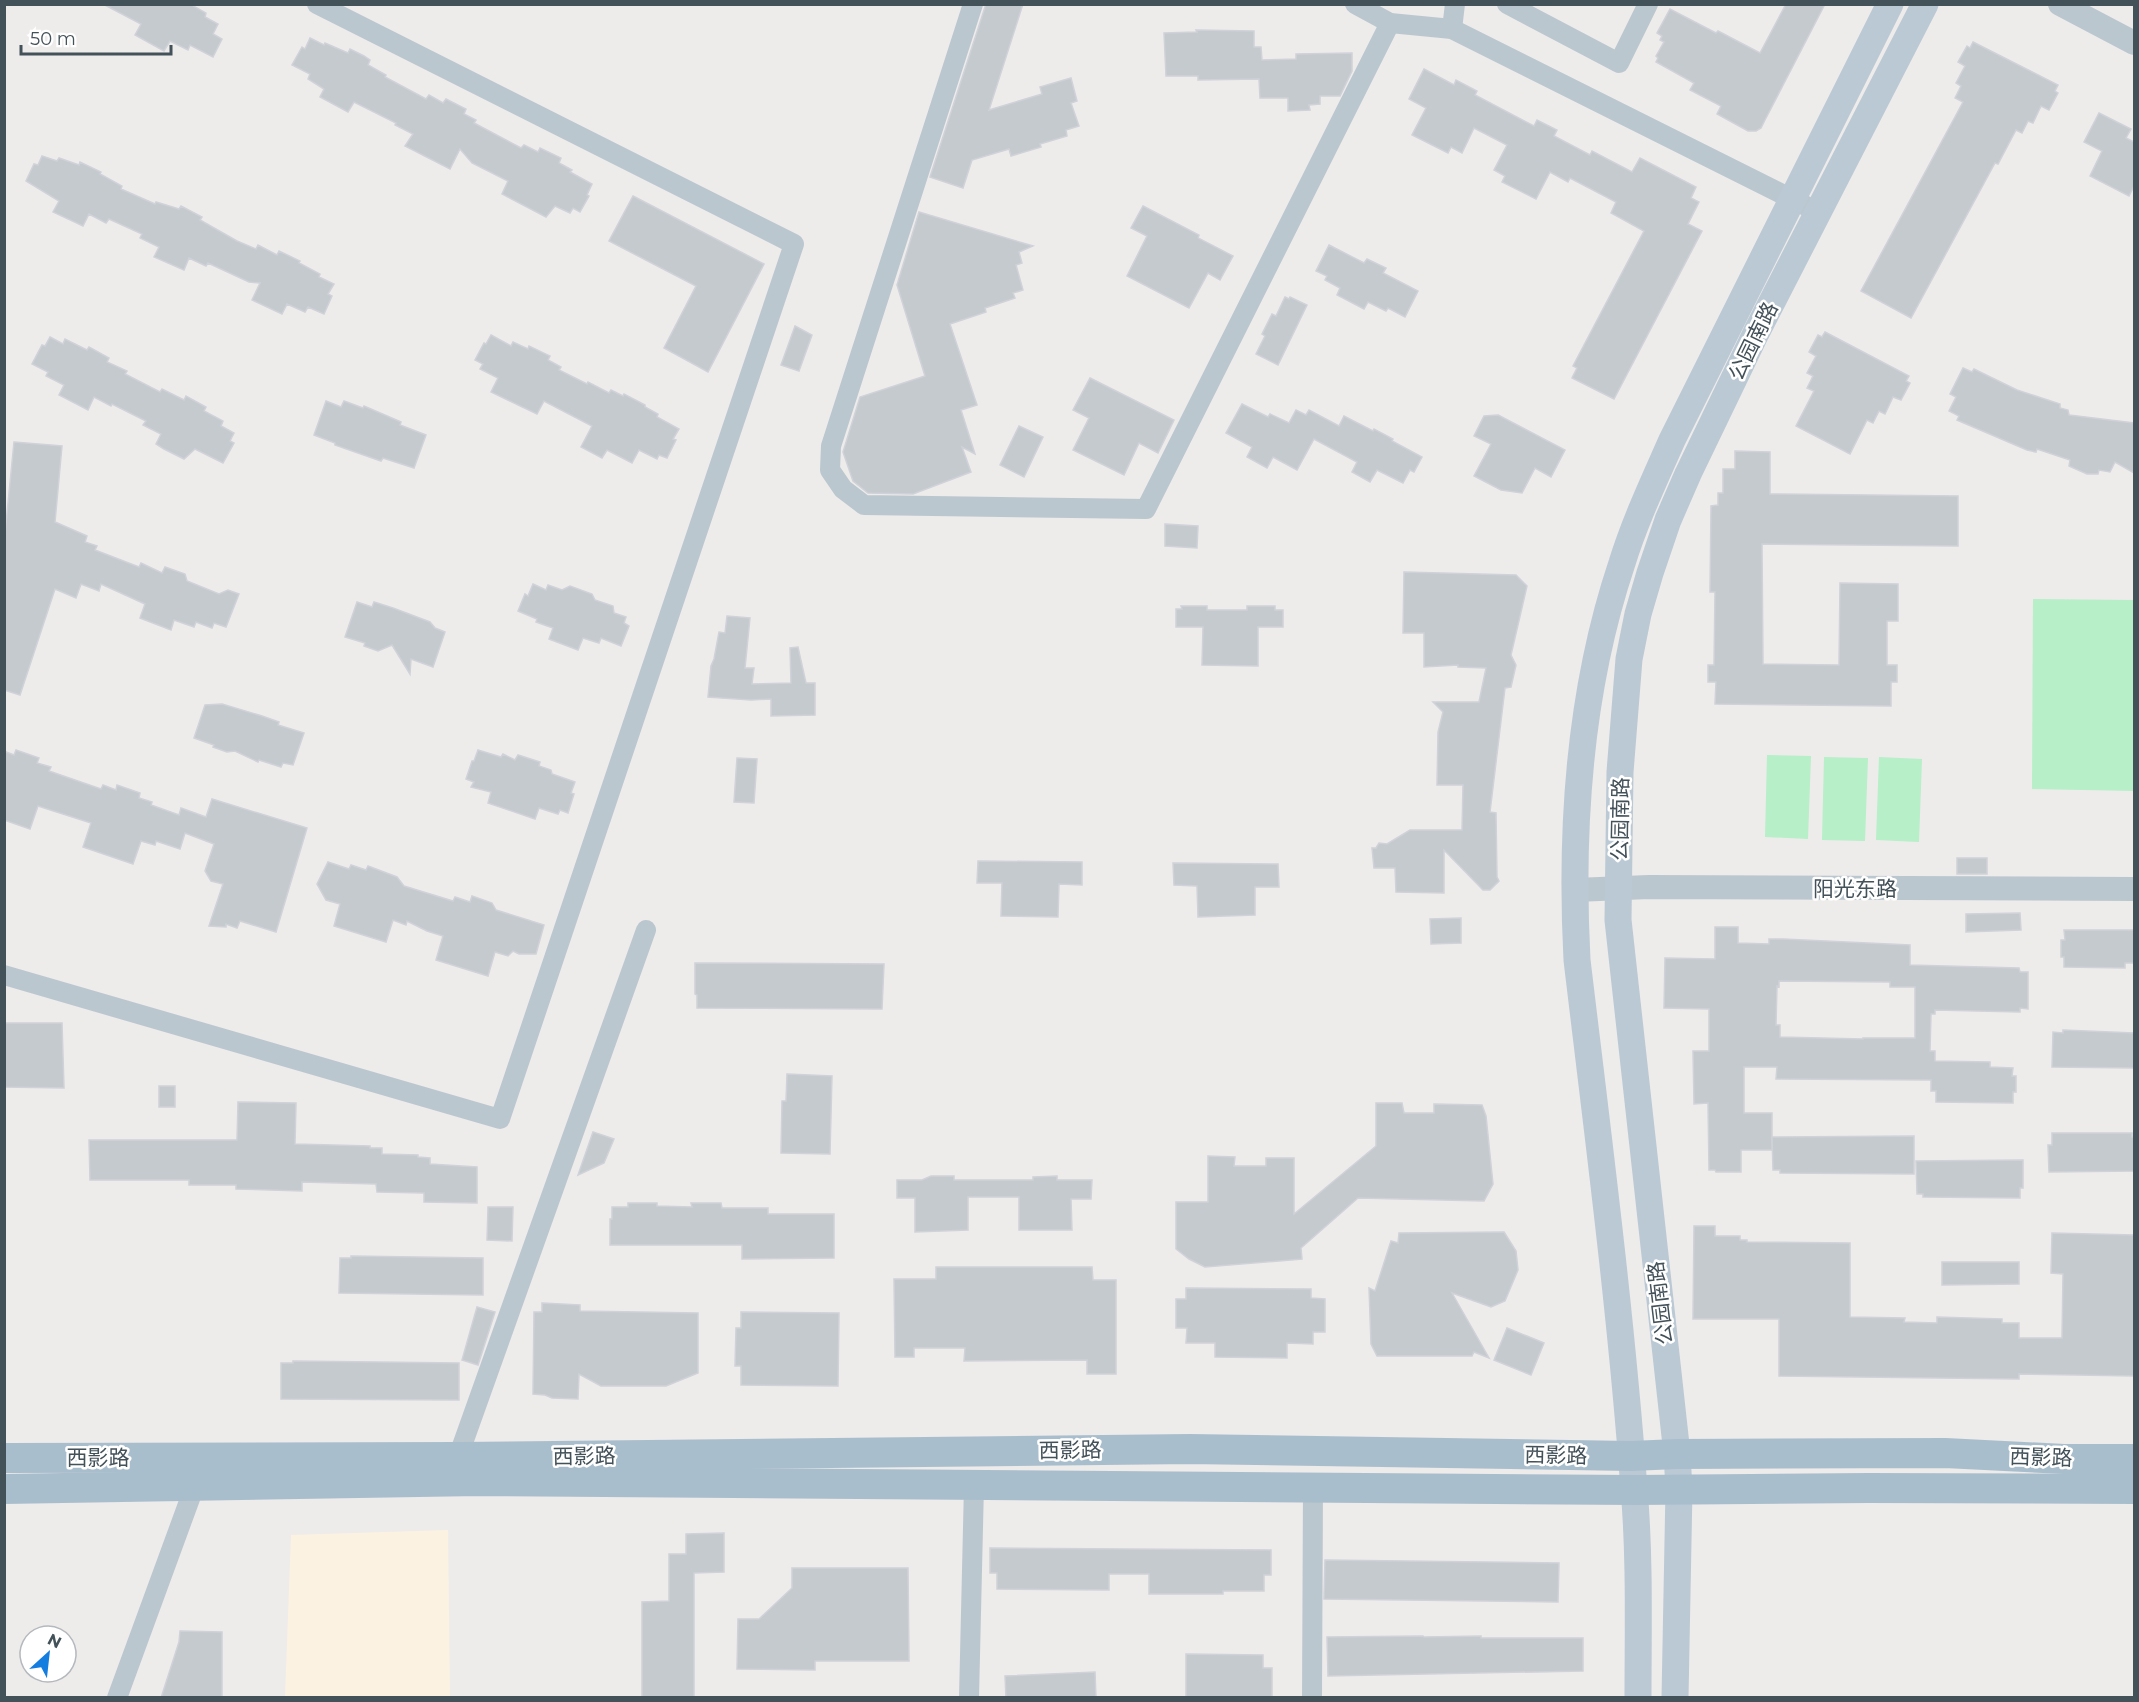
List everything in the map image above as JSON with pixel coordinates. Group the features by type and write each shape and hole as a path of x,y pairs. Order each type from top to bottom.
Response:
{"main road":[{"name":"公园南路","path":"1638,1698 1635,1490 1625,1376 1577,960 1576,818 1585,725 1599,647 1633,530 1672,440 1890,4"},
{"name":"公园南路","path":"1676,1698 1677,1454 1618,920 1620,772 1629,659 1638,614 1650,573 1668,520 1688,474 1756,333 1925,4"},
{"name":"西影路","path":"4,1458 458,1457 1190,1449 1631,1456 1945,1453 2064,1459 2134,1459"},
{"name":"西影路","path":"4,1489 478,1481 1635,1490 2134,1489"}],"street":[{"path":"4,975 500,1119 794,244 317,4"},
{"path":"973,4 831,446 830,470 843,489 864,506 1146,509 1390,23"},
{"path":"1355,4 1390,23 1452,29 1818,212"},
{"path":"1452,29 1455,4"},
{"path":"1507,4 1619,63 1648,4"},
{"path":"2060,4 2134,43"},
{"name":"阳光东路","path":"1575,890 1619,888 2134,889"},
{"path":"458,1457 646,930"},
{"path":"117,1698 195,1485"},
{"path":"969,1698 974,1485"},
{"path":"1312,1698 1313,1488"}],"shaded area":[{"path":"448,1530 450,1697 285,1697 291,1535"}],"green space":[{"path":"2033,599 2134,600 2134,791 2032,789"},
{"path":"1767,755 1811,756 1808,839 1765,837"},
{"path":"1824,757 1868,758 1865,841 1822,840"},
{"path":"1879,757 1922,759 1919,842 1876,840"}],"building":[{"path":"103,4 190,4 206,13 205,17 218,24 213,34 222,39 213,57 190,45 188,50 170,41 164,51 135,35 141,24"},
{"path":"986,4 1023,4 989,110 1042,94 1040,87 1071,78 1077,101 1071,103 1079,126 1066,130 1067,136 1040,144 1041,147 1011,156 1009,149 972,160 963,188 930,177"},
{"path":"1786,4 1825,4 1761,128 1756,131 1748,131 1717,114 1721,106 1690,90 1694,83 1656,62 1658,58 1656,56 1664,42 1660,40 1662,36 1657,33 1670,9 1760,53"},
{"path":"1196,30 1254,31 1254,47 1261,47 1262,60 1296,59 1296,54 1352,53 1352,71 1340,96 1320,96 1320,104 1309,105 1310,110 1288,111 1288,98 1260,98 1259,79 1198,80 1198,76 1166,76 1164,33 1197,32"},
{"path":"310,38 348,53 350,49 364,56 370,60 368,65 386,75 385,77 426,99 429,95 443,103 446,99 466,109 464,114 476,120 474,123 521,148 524,145 538,152 540,148 561,158 559,163 592,184 587,195 589,196 580,212 573,208 570,213 555,206 546,217 502,194 508,181 472,163 460,149 450,169 405,146 413,134 395,125 396,123 354,102 348,112 320,97 324,89 308,79 310,74 292,65 302,47 305,49"},
{"path":"1973,42 2058,85 2055,91 2058,93 2049,110 2041,106 2033,123 2028,121 2022,133 2016,130 1998,164 1995,163 1911,318 1861,291 1963,102 1955,98 1961,86 1956,83 1965,66 1958,62 1967,46 1970,48"},
{"path":"1424,69 1454,85 1456,80 1477,91 1475,95 1534,126 1537,120 1557,130 1554,136 1590,155 1592,151 1632,172 1640,158 1696,187 1691,198 1699,202 1688,224 1702,231 1614,399 1572,378 1577,368 1573,366 1644,231 1611,213 1616,202 1570,178 1568,182 1550,172 1536,199 1502,182 1505,176 1494,170 1507,145 1474,128 1462,153 1451,147 1448,153 1412,135 1426,108 1409,99"},
{"path":"2099,113 2131,129 2126,138 2134,142 2134,186 2129,196 2090,176 2102,151 2084,142"},
{"path":"42,156 57,161 59,158 79,165 80,162 101,172 100,174 122,186 121,189 155,204 156,202 179,209 181,206 202,217 200,220 237,241 256,249 258,245 277,255 279,251 300,261 299,263 320,274 319,277 334,284 328,294 332,296 324,314 308,307 305,312 287,304 282,314 252,300 260,283 249,282 208,263 206,266 189,258 184,270 154,257 159,247 140,238 142,234 109,219 106,223 89,214 83,226 53,212 59,201 26,181 34,164 38,165"},
{"path":"633,196 764,264 708,372 664,348 696,286 609,241"},
{"path":"1143,206 1199,235 1198,238 1233,256 1220,280 1208,273 1189,308 1127,276 1147,236 1131,228"},
{"path":"919,212 1033,246 1019,252 1022,263 1016,265 1023,290 1013,293 1015,298 985,308 986,312 950,324 977,405 961,410 975,454 962,447 971,472 913,494 868,493 853,481 843,452 860,397 925,376 897,285"},
{"path":"1329,245 1364,263 1367,259 1386,268 1383,273 1418,291 1405,317 1388,308 1386,311 1368,302 1364,309 1337,295 1340,288 1325,280 1327,276 1316,271"},
{"path":"1285,297 1307,305 1278,365 1256,354 1265,336 1262,334 1272,314 1276,316"},
{"path":"795,326 812,335 799,371 781,365"},
{"path":"1825,332 1909,376 1906,381 1910,383 1901,400 1893,397 1885,414 1879,411 1873,423 1867,420 1850,454 1796,426 1814,391 1807,388 1813,376 1807,373 1816,356 1809,352 1818,335 1822,337"},
{"path":"491,335 511,346 513,342 528,349 529,346 550,356 548,360 561,367 559,370 609,393 611,390 623,396 624,394 658,414 657,417 679,429 667,458 659,455 657,459 639,450 632,463 607,450 602,458 581,447 592,426 544,401 537,414 491,392 498,378 480,369 483,364 475,360"},
{"path":"50,337 63,344 65,339 87,350 89,347 109,358 107,362 127,371 125,374 160,392 162,389 184,400 186,396 206,407 204,411 223,421 221,426 234,433 230,441 234,443 223,463 195,449 184,459 164,449 156,444 161,434 143,425 146,421 112,404 111,406 94,397 88,410 59,395 64,385 46,376 48,372 32,364 42,345 45,346"},
{"path":"1963,368 1972,372 1974,369 2017,390 2060,404 2060,408 2068,410 2069,415 2134,423 2134,473 2115,462 2110,472 2099,470 2098,474 2087,474 2069,466 2070,460 2037,449 2036,452 2027,450 1957,420 1959,416 1949,411 1956,397 1950,394"},
{"path":"1090,378 1174,420 1158,453 1139,443 1124,475 1073,450 1089,418 1073,410"},
{"path":"326,401 341,407 344,401 363,408 364,406 401,422 400,425 426,435 414,468 383,458 381,461 314,435"},
{"path":"1242,404 1268,417 1270,414 1289,423 1296,410 1306,415 1309,410 1339,426 1344,416 1373,431 1374,429 1422,457 1414,472 1410,470 1403,483 1377,470 1370,482 1352,472 1357,462 1314,439 1297,470 1273,457 1267,468 1247,457 1252,447 1226,433"},
{"path":"1498,415 1565,450 1551,477 1535,468 1522,493 1501,490 1474,476 1491,444 1474,436 1484,416"},
{"path":"1019,426 1043,437 1024,477 1000,465"},
{"path":"14,442 62,446 55,522 87,536 85,542 97,546 95,550 139,567 141,563 162,573 165,567 185,574 187,581 219,594 228,590 239,594 226,627 214,623 212,628 196,622 194,627 174,620 171,630 140,618 145,604 101,584 99,591 81,584 76,598 55,589 20,695 4,690 4,544"},
{"path":"1735,451 1770,452 1770,494 1958,496 1958,546 1762,544 1763,664 1839,665 1840,583 1898,584 1898,621 1887,621 1887,665 1897,665 1897,682 1891,682 1891,706 1715,704 1716,682 1708,682 1708,665 1714,665 1715,592 1710,592 1711,506 1718,505 1718,493 1723,493 1723,469 1735,469"},
{"path":"1165,524 1198,526 1197,548 1165,546"},
{"path":"1404,572 1516,575 1527,586 1511,655 1516,665 1511,687 1505,688 1490,812 1496,813 1497,877 1499,881 1490,890 1483,890 1444,850 1444,893 1396,892 1395,868 1374,868 1372,848 1376,848 1379,843 1387,844 1410,830 1462,830 1463,785 1437,785 1438,732 1443,712 1433,702 1479,702 1486,668 1458,667 1458,665 1424,667 1424,633 1403,633"},
{"path":"533,584 546,590 548,585 562,590 570,586 592,594 595,600 613,606 614,613 626,617 624,623 629,626 621,646 601,638 599,643 583,638 578,650 549,639 553,628 536,622 537,619 518,611 525,594 528,596"},
{"path":"357,602 372,607 374,602 393,608 430,622 435,628 445,632 433,667 411,659 410,674 392,645 378,651 364,646 365,643 345,637"},
{"path":"1181,606 1207,606 1207,610 1247,610 1247,606 1275,606 1275,610 1283,610 1283,627 1258,627 1258,666 1202,665 1203,627 1176,627 1176,609 1182,609"},
{"path":"727,616 750,618 745,668 754,668 752,684 791,683 790,648 798,647 806,683 815,683 815,715 771,716 771,699 708,697 711,666 719,632 725,633"},
{"path":"222,704 279,722 278,725 304,733 293,765 283,763 281,767 259,760 258,762 235,751 227,752 194,738 205,705"},
{"path":"16,750 39,758 37,763 51,767 49,771 101,789 103,785 116,790 117,785 140,793 139,798 152,802 151,805 179,815 181,808 206,817 212,799 307,828 276,932 240,921 237,928 226,924 226,927 209,926 223,884 211,881 205,871 214,844 185,833 180,849 156,841 155,845 141,841 133,864 83,847 91,823 38,806 30,829 4,820 4,751 14,755"},
{"path":"478,750 501,757 503,754 515,760 518,755 540,762 539,766 551,770 552,774 575,782 568,813 560,810 558,814 539,808 535,819 488,803 491,792 471,787 474,782 466,779"},
{"path":"737,758 757,759 754,803 734,802"},
{"path":"1957,858 1987,858 1987,874 1957,874"},
{"path":"978,861 1082,862 1082,885 1059,884 1058,917 1001,916 1002,883 977,883"},
{"path":"328,862 349,869 351,865 366,870 368,866 397,877 404,886 453,901 455,897 470,902 472,896 492,903 496,910 544,925 536,954 519,954 513,951 508,956 495,952 488,976 436,960 443,936 407,921 406,925 393,920 386,942 334,926 340,904 326,900 317,884"},
{"path":"1173,863 1278,864 1279,887 1255,887 1255,915 1198,917 1197,886 1174,885"},
{"path":"2020,913 2021,930 1966,932 1966,914"},
{"path":"1461,918 1461,943 1431,944 1430,919"},
{"path":"1715,927 1738,927 1738,943 1769,944 1769,939 1783,939 1910,945 1910,965 2019,968 2020,972 2028,972 2028,1009 2020,1008 2020,1012 1935,1010 1935,1014 1931,1014 1930,1051 1935,1051 1935,1061 1990,1062 1990,1067 2013,1068 2012,1076 2016,1076 2016,1092 2013,1092 2013,1103 1936,1102 1936,1091 1931,1091 1931,1080 1776,1079 1777,1067 1744,1067 1744,1113 1772,1113 1772,1150 1741,1150 1741,1172 1709,1170 1708,1103 1694,1104 1693,1051 1709,1051 1709,1009 1664,1008 1665,958 1715,959","holes":["1779,981 1890,982 1890,987 1915,987 1915,1038 1780,1037 1780,1025 1776,1025"]},
{"path":"2064,930 2134,930 2134,963 2125,963 2125,968 2064,967 2064,957 2061,957 2061,940 2065,940"},
{"path":"695,963 884,964 882,1009 697,1008"},
{"path":"4,1023 62,1023 64,1088 4,1087"},
{"path":"2063,1030 2134,1033 2134,1068 2052,1067 2053,1032 2063,1033"},
{"path":"787,1074 832,1076 830,1154 781,1153 782,1101 786,1101"},
{"path":"159,1086 175,1086 175,1107 159,1107"},
{"path":"238,1102 296,1103 295,1144 370,1146 370,1148 382,1148 382,1154 418,1155 418,1157 430,1158 430,1164 477,1167 477,1203 424,1202 424,1193 377,1192 376,1184 302,1182 302,1191 236,1189 236,1185 189,1185 189,1180 90,1180 89,1140 237,1140"},
{"path":"1376,1103 1402,1103 1404,1113 1434,1113 1434,1104 1482,1105 1486,1116 1493,1184 1484,1201 1358,1198 1301,1248 1302,1259 1205,1267 1176,1249 1176,1202 1208,1202 1208,1156 1235,1157 1234,1166 1266,1166 1266,1158 1294,1158 1294,1214 1376,1146"},
{"path":"593,1132 614,1139 604,1163 578,1175"},
{"path":"2052,1133 2132,1133 2134,1171 2049,1172 2048,1145 2052,1145"},
{"path":"1914,1136 1914,1174 1780,1173 1780,1170 1773,1170 1772,1137"},
{"path":"2023,1160 2023,1188 2020,1188 2020,1198 1923,1197 1923,1194 1917,1194 1916,1161"},
{"path":"931,1176 954,1176 954,1180 1033,1180 1033,1177 1057,1176 1057,1180 1092,1180 1091,1199 1071,1199 1072,1230 1019,1230 1019,1197 968,1197 968,1230 915,1232 915,1198 897,1198 897,1180 922,1180"},
{"path":"628,1203 657,1203 657,1206 692,1207 691,1203 721,1203 722,1208 768,1208 768,1214 834,1214 834,1258 742,1259 742,1245 610,1245 612,1207 628,1207"},
{"path":"488,1207 513,1207 512,1241 487,1240"},
{"path":"1694,1226 1715,1226 1715,1236 1740,1236 1740,1240 1747,1240 1747,1242 1850,1243 1850,1317 1905,1318 1904,1322 1937,1323 1937,1317 2002,1319 2002,1323 2019,1323 2019,1338 2062,1338 2063,1274 2051,1273 2052,1233 2134,1235 2134,1376 2019,1374 2019,1379 1779,1376 1779,1319 1693,1319"},
{"path":"1504,1232 1516,1251 1518,1270 1505,1301 1491,1307 1452,1293 1489,1358 1474,1352 1472,1356 1377,1356 1371,1344 1369,1288 1375,1291 1391,1241 1398,1243 1399,1233"},
{"path":"351,1256 483,1258 483,1295 339,1293 340,1258 351,1258"},
{"path":"1942,1262 2019,1262 2019,1284 1942,1285"},
{"path":"936,1267 1092,1267 1093,1280 1116,1280 1116,1374 1087,1374 1087,1360 964,1361 965,1348 914,1348 914,1357 895,1357 894,1279 936,1279"},
{"path":"1186,1288 1311,1289 1311,1298 1325,1299 1325,1332 1313,1332 1313,1344 1287,1343 1287,1358 1215,1357 1215,1343 1186,1343 1187,1328 1176,1328 1176,1299 1186,1299"},
{"path":"542,1303 580,1305 580,1311 698,1313 698,1373 666,1386 601,1386 579,1374 578,1399 552,1398 533,1394 534,1312 542,1312"},
{"path":"477,1307 495,1312 478,1365 462,1360"},
{"path":"741,1312 839,1313 838,1386 741,1385 741,1366 735,1366 736,1328 741,1328"},
{"path":"1507,1328 1544,1343 1531,1375 1494,1360"},
{"path":"293,1361 459,1363 459,1400 281,1399 281,1363 293,1363"},
{"path":"724,1533 724,1572 694,1573 694,1698 642,1698 642,1602 669,1601 669,1554 686,1554 686,1534"},
{"path":"990,1548 1271,1550 1271,1575 1264,1575 1264,1591 1223,1591 1223,1594 1149,1594 1149,1574 1109,1574 1109,1590 997,1589 997,1573 990,1573"},
{"path":"1325,1560 1559,1563 1558,1602 1324,1599"},
{"path":"792,1568 908,1568 909,1661 815,1661 815,1670 737,1669 738,1619 759,1619 792,1588"},
{"path":"180,1631 222,1632 222,1698 161,1698 179,1642"},
{"path":"1327,1637 1583,1638 1583,1671 1328,1676"},
{"path":"1186,1654 1263,1655 1263,1668 1272,1668 1272,1698 1186,1698"},
{"path":"1095,1672 1096,1698 1006,1698 1005,1676"}]}
